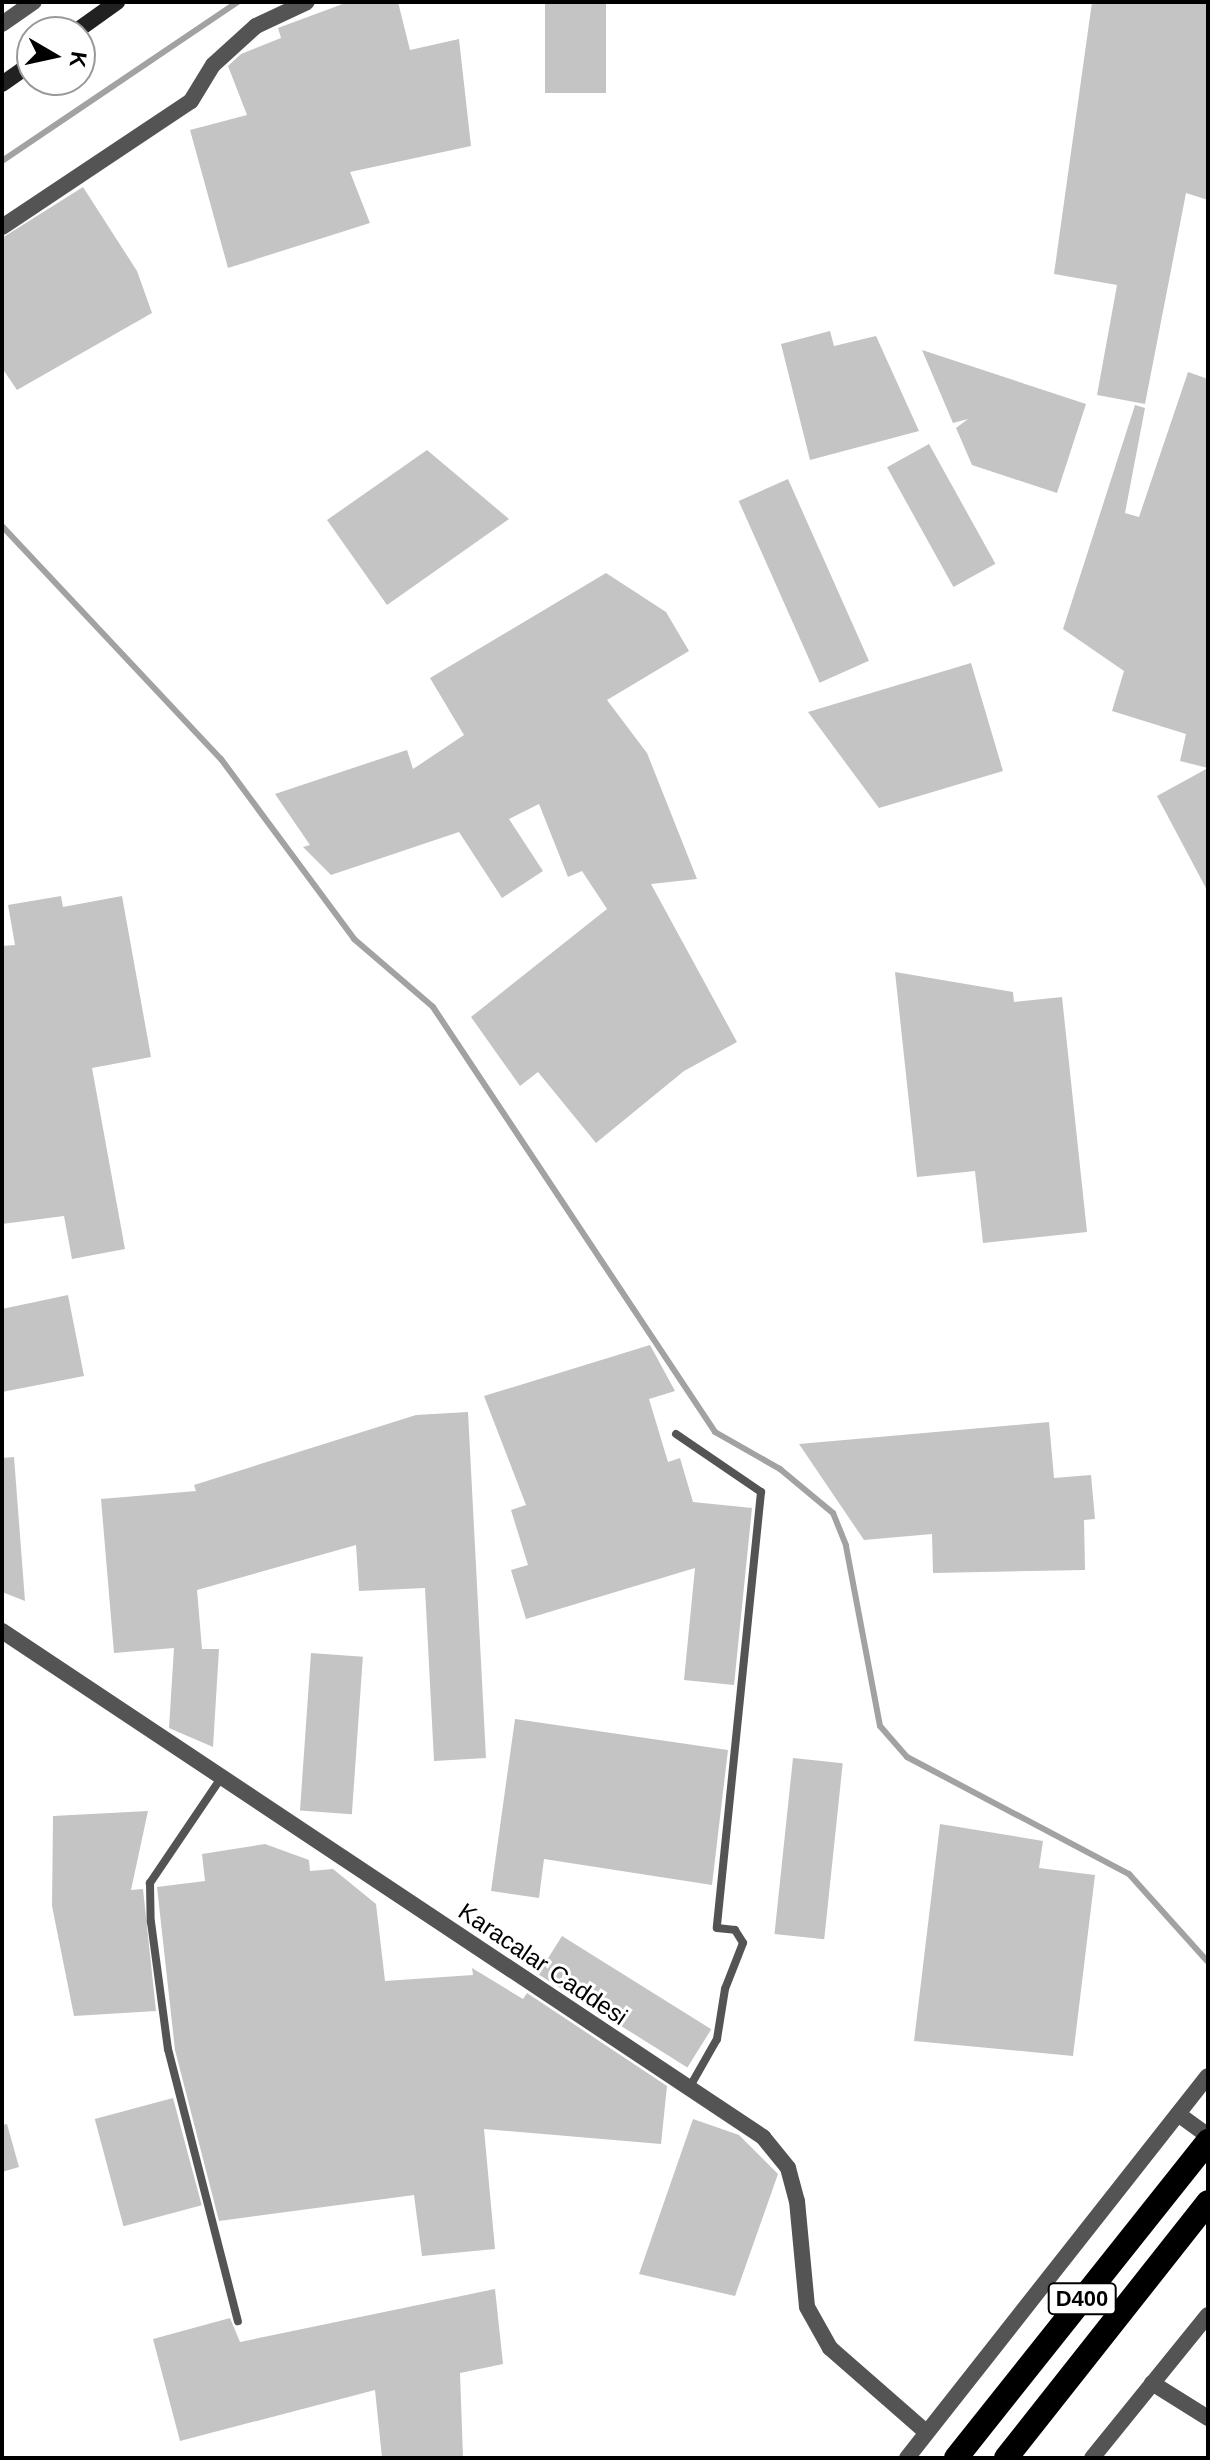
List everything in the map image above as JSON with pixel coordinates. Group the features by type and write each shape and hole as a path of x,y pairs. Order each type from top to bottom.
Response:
{"highway":[{"name":"D400","path":"956,2458 1208,2139"},
{"name":"D400","path":"1006,2458 1208,2202"}],"street":[{"path":"2,24 34,2"},
{"path":"96,17 117,2"},
{"path":"2,227 191,101 213,65 256,26 307,2"},
{"name":"Karacalar Caddesi","path":"2,1631 763,2137 788,2168 807,2307 830,2348 926,2432"},
{"path":"907,2458 1208,2076"},
{"path":"1178,2114 1208,2139"},
{"path":"1092,2458 1208,2315"},
{"path":"1152,2383 1208,2418"}],"lane":[{"path":"676,1434 761,1492 717,1928 735,1930 743,1943 717,2039 688,2090"},
{"path":"221,1778 150,1883 151,1922 168,2049 238,2321"}],"building":[{"path":"348,2 398,2 410,50 459,39 471,146 350,172 370,223 228,268 190,130 247,115 228,66 241,54 281,38 278,28"},
{"path":"545,2 606,2 606,93 545,93"},
{"path":"1092,2 1208,2 1208,200 1186,193 1145,404 1097,395 1117,285 1054,274"},
{"path":"83,187 137,271 152,313 17,390 2,368 2,238"},
{"path":"830,331 834,346 876,336 919,431 810,460 781,344"},
{"path":"922,350 1086,404 1057,493 972,465 956,428 968,419 953,423"},
{"path":"1188,372 1208,379 1208,768 1180,761 1186,734 1112,711 1124,671 1063,629 1135,405 1145,408 1125,513 1139,517"},
{"path":"929,444 995,564 953,587 887,467"},
{"path":"427,450 509,519 387,605 327,520"},
{"path":"788,479 869,661 820,683 739,501"},
{"path":"606,573 666,612 689,651 607,700 647,753 697,879 651,884 737,1042 684,1071 596,1143 538,1072 520,1086 471,1017 607,909 582,871 568,877 539,804 509,819 543,871 502,898 459,832 331,875 303,847 310,845 275,794 407,750 413,769 464,735 430,678"},
{"path":"971,663 1003,771 879,808 808,712"},
{"path":"1208,768 1208,892 1157,796"},
{"path":"61,896 63,907 122,896 151,1057 92,1068 125,1249 72,1259 64,1216 2,1224 2,946 15,945 8,905"},
{"path":"895,972 1013,992 1014,1002 1062,997 1087,1232 983,1243 975,1171 917,1177"},
{"path":"68,1295 84,1376 2,1392 2,1309"},
{"path":"650,1345 675,1391 649,1399 668,1462 680,1458 693,1502 752,1508 734,1685 684,1680 695,1568 526,1619 511,1570 528,1565 511,1510 526,1505 484,1396"},
{"path":"468,1412 486,1758 434,1761 425,1588 359,1591 356,1545 197,1590 202,1649 219,1649 213,1747 169,1728 174,1648 114,1653 101,1499 196,1491 194,1485 416,1415"},
{"path":"1049,1422 1054,1478 1091,1475 1095,1519 1084,1520 1085,1570 933,1573 932,1534 864,1540 799,1444"},
{"path":"14,1457 25,1601 2,1592 2,1458"},
{"path":"311,1653 363,1657 352,1814 300,1811"},
{"path":"515,1719 728,1750 712,1885 544,1859 539,1898 491,1891"},
{"path":"793,1758 843,1763 824,1939 774,1934"},
{"path":"148,1811 131,1890 143,1889 156,2011 74,2016 52,1906 53,1816"},
{"path":"940,1824 1043,1841 1039,1868 1095,1875 1073,2056 914,2041"},
{"path":"265,1844 309,1860 310,1871 333,1869 376,1904 385,1981 473,1975 472,1968 523,1999 527,1993 667,2086 661,2144 484,2129 495,2249 422,2256 414,2195 219,2221 175,2050 157,1887 205,1881 202,1854"},
{"path":"562,1936 711,2029 687,2067 538,1974"},
{"path":"173,2098 202,2205 123,2226 95,2119"},
{"path":"693,2119 739,2135 778,2174 735,2296 639,2274"},
{"path":"7,2124 19,2167 2,2172 2,2125"},
{"path":"495,2289 503,2364 460,2373 463,2458 382,2458 375,2390 180,2441 153,2339 230,2318 240,2342"}],"waterway":[{"path":"2,161 238,2"},
{"path":"2,526 221,759 354,939 433,1007 715,1432 780,1469 833,1513 846,1546 880,1726 907,1757 1129,1874 1208,1962"}]}
